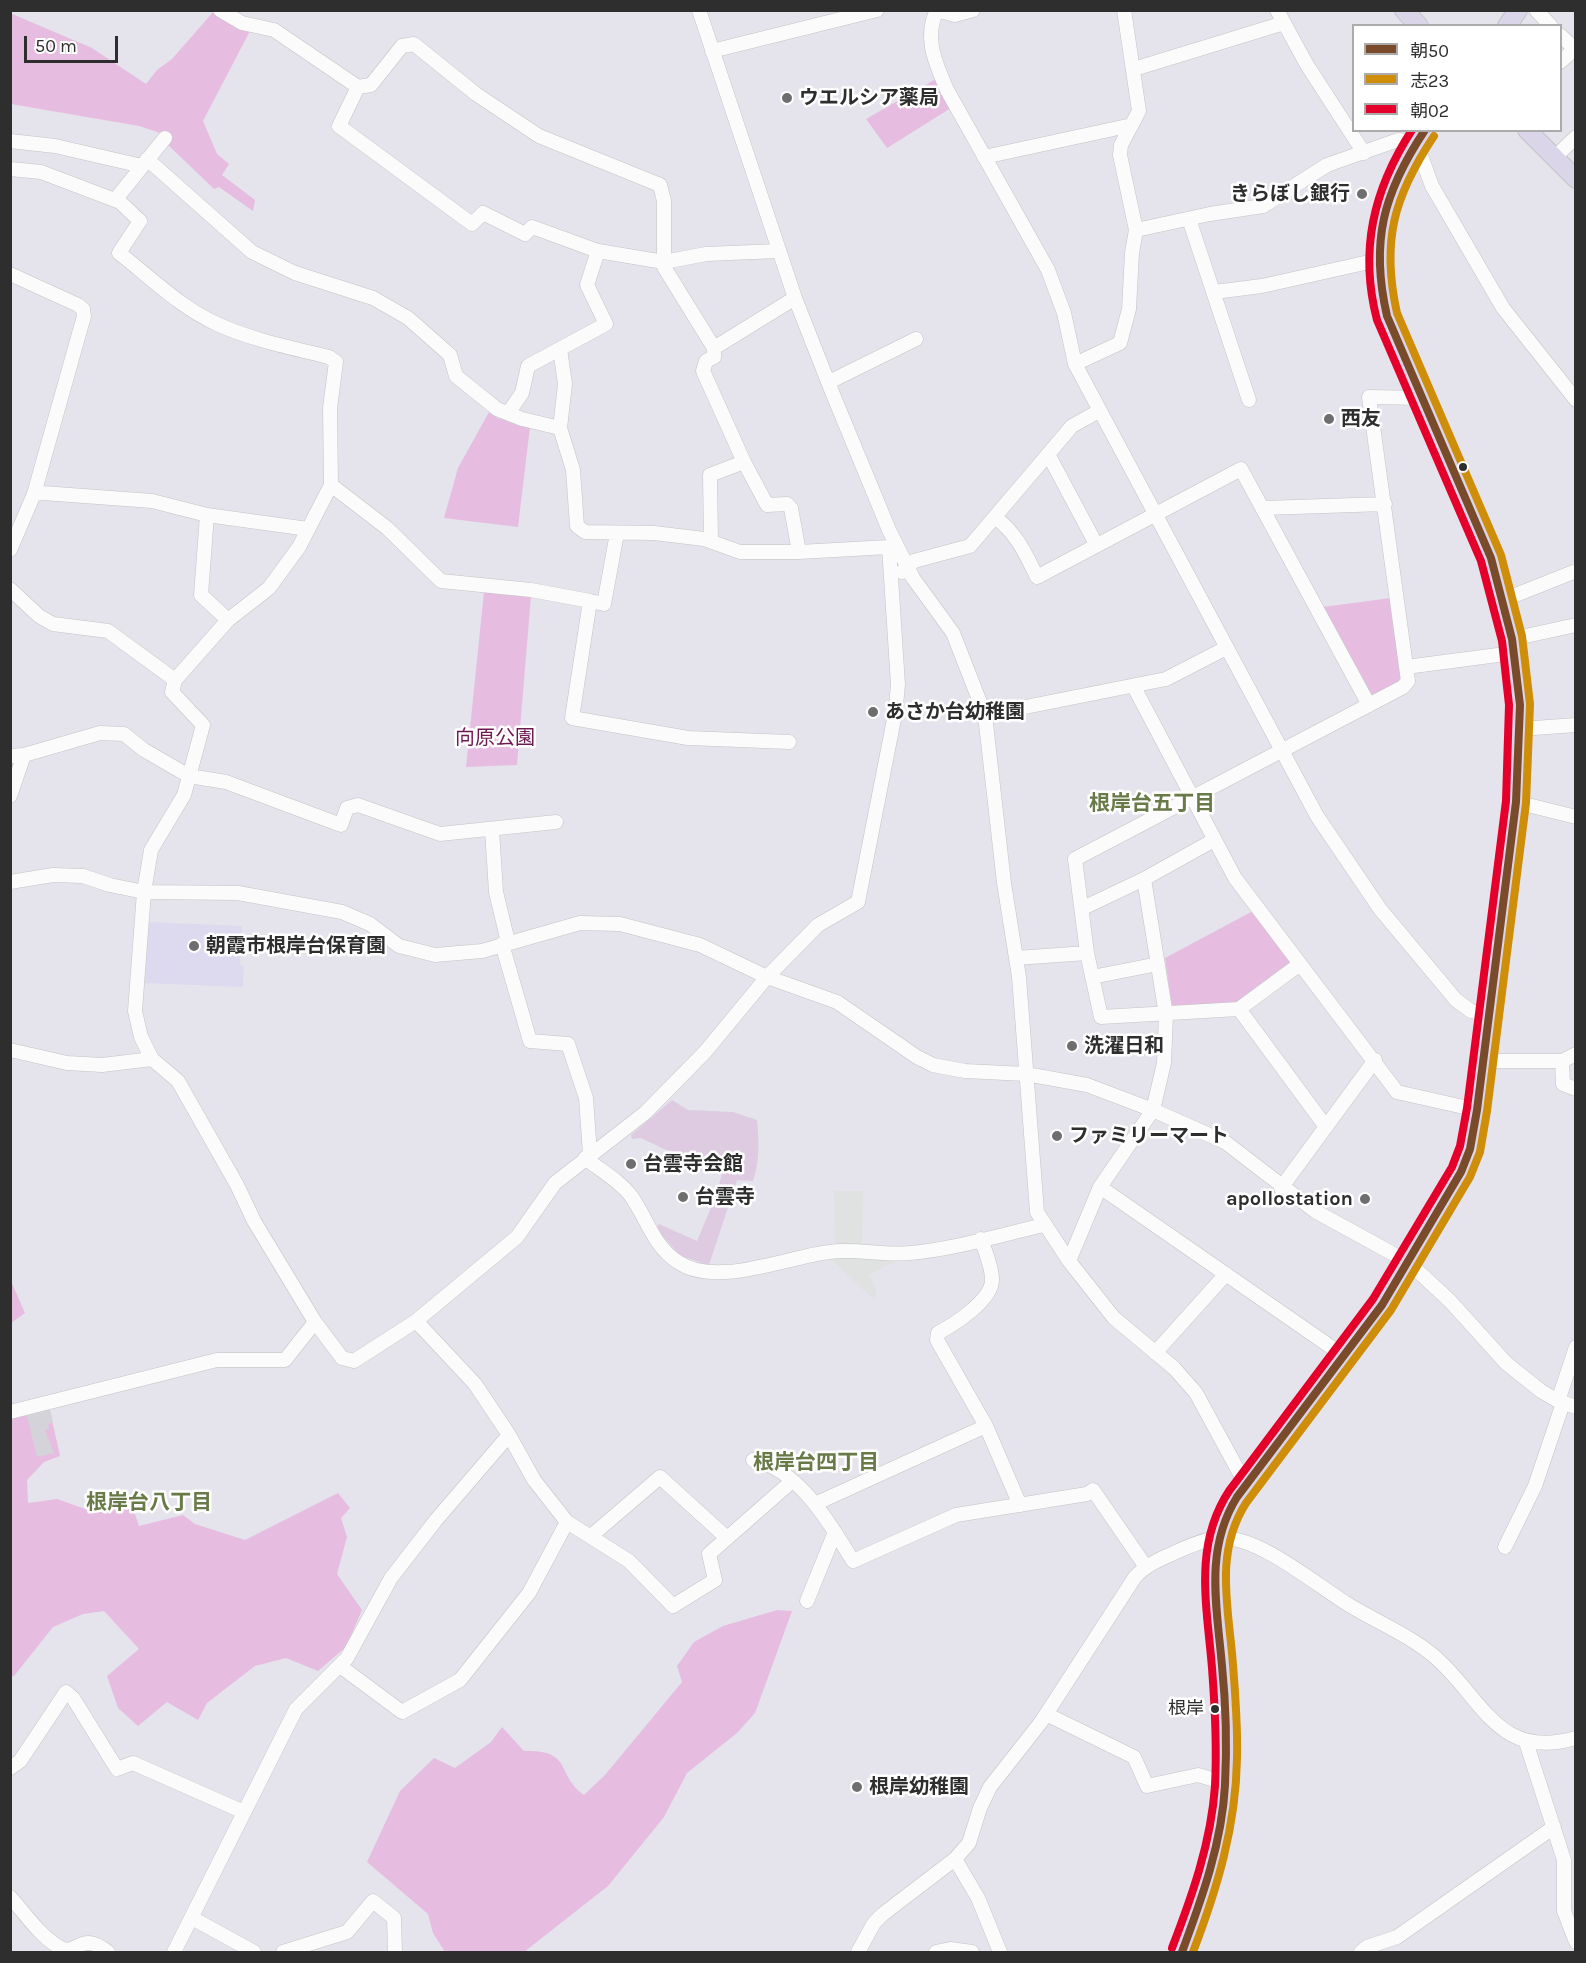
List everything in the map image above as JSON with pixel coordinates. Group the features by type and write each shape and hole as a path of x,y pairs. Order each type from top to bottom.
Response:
{"main road":[{"path":"1404,10 1417,24"},
{"path":"1508,24 1518,10"},
{"path":"1529,132 1575,179"},
{"path":"1182,1953 1215,1853 1225,1783 1226,1722 1214,1577 1218,1538 1231,1506 1382,1305 1461,1172 1470,1149 1490,1016 1516,802 1520,729 1513,646 1503,600 1481,531 1387,316 1380,284 1378,260 1378,238 1386,203 1396,175 1421,136"}],"street":[{"path":"220,10 242,23 274,30 358,87 371,85 402,46 414,44 476,93 539,136 660,185 664,201 664,267 714,348 714,357 706,361 703,371 744,462 767,505 787,504 791,508 799,552"},
{"path":"699,10 795,298 892,545 952,633 985,715 1004,883 1016,958 1035,1198 1044,1225 1068,1261 1114,1318 1155,1353 1196,1393 1246,1485"},
{"path":"712,51 877,10"},
{"path":"973,10 955,15 936,11 931,30 936,63 947,90 1047,270 1064,313 1075,364 1099,411 1281,751 1341,853 1396,930 1456,1000 1471,1011 1490,1016"},
{"path":"1075,364 1120,343 1129,309 1132,254 1136,230 1120,155 1121,145 1139,111 1124,10"},
{"path":"1536,10 1549,24"},
{"path":"1134,69 1280,17 1364,153"},
{"path":"1562,37 1575,49 1562,60"},
{"path":"358,87 339,126 472,224 483,213 525,234 532,227 598,251 664,262 706,254 778,250"},
{"path":"984,157 1132,125"},
{"path":"1136,230 1263,206 1281,197 1310,174 1398,140 1421,136 1432,186 1503,308 1575,400"},
{"path":"1554,158 1575,137"},
{"path":"115,200 165,138"},
{"path":"10,141 55,146 145,163 252,252 295,273 373,298 408,318 450,355 456,376 497,410 560,428"},
{"path":"10,169 41,172 115,200 140,221 119,253 193,311 217,324 277,344 329,357 336,362 330,408 331,485 299,547 269,588 228,620 175,680 172,692 203,725 184,795 151,850 144,892 135,1011 141,1037 152,1059 178,1081 237,1185 254,1221 315,1322 342,1358 354,1361 416,1321 517,1237 555,1183 645,1113 705,1052 767,977 818,925 858,902 895,714 898,684 892,545"},
{"path":"1189,219 1249,400"},
{"path":"508,412 522,393 528,366 606,324 587,285 598,251"},
{"path":"1214,292 1262,286 1378,260"},
{"path":"10,274 78,305 83,309 84,316 34,494 10,550"},
{"path":"714,348 795,298"},
{"path":"829,382 916,339"},
{"path":"560,348 565,384 560,428 573,470 577,526 585,532 654,533 711,541 740,552 799,552 892,545"},
{"path":"1300,964 1239,1009 1101,1017 1087,953 1075,859 1403,687 1408,681 1369,396 1423,398"},
{"path":"892,575 907,568 914,561 970,546 1072,426 1099,411"},
{"path":"1048,454 1095,544"},
{"path":"711,541 710,475 744,462"},
{"path":"996,518 1011,529 1037,576 1241,469 1369,705"},
{"path":"331,485 387,528 441,581 531,590 604,604 617,533"},
{"path":"34,494 152,501 207,515 308,529"},
{"path":"1264,508 1385,504"},
{"path":"207,515 201,595 228,620"},
{"path":"1503,600 1575,571"},
{"path":"11,591 39,616 53,624 108,631 175,680"},
{"path":"590,601 572,718 688,738 789,742"},
{"path":"1406,667 1513,646 1575,625"},
{"path":"985,715 1166,679 1226,648"},
{"path":"1134,687 1235,878 1397,1092 1477,1110"},
{"path":"1520,729 1575,724"},
{"path":"10,796 17,756 100,733 124,734 144,750 189,776 226,782 341,825 347,808 358,805 440,834 556,822"},
{"path":"1516,802 1575,817"},
{"path":"492,830 496,892 505,943 530,1041 568,1044 586,1098 588,1156 631,1196 657,1243 678,1262 702,1271 768,1265 846,1250 911,1253 1044,1225"},
{"path":"1083,908 1144,879 1214,840"},
{"path":"10,882 53,875 83,876 110,885 144,892 238,893 342,912 370,924 399,946 435,955 482,951 580,923 620,924 700,945 767,977 837,1002 917,1057 933,1065 965,1071 1026,1074 1087,1085 1153,1110 1225,1142 1281,1188 1315,1211 1408,1262 1450,1301 1506,1363 1565,1404"},
{"path":"1068,1261 1100,1187 1153,1110 1164,1063 1166,1015 1144,879"},
{"path":"1016,958 1087,953"},
{"path":"1092,977 1158,964"},
{"path":"1239,1009 1326,1126"},
{"path":"10,1050 67,1063 102,1065 152,1059"},
{"path":"1483,1061 1562,1061 1575,1054"},
{"path":"1281,1188 1375,1060"},
{"path":"1562,1061 1563,1084 1575,1089"},
{"path":"1100,1187 1344,1356"},
{"path":"981,1239 992,1279 991,1289 962,1320 938,1333 937,1340 986,1426 1020,1505"},
{"path":"1155,1353 1226,1274"},
{"path":"416,1321 475,1384 509,1435 534,1480 567,1522 629,1561 673,1606 715,1580 709,1554 791,1482"},
{"path":"10,1412 217,1360 285,1360 315,1322"},
{"path":"1505,1548 1535,1486 1565,1404 1575,1347"},
{"path":"817,1503 986,1426"},
{"path":"174,1953 296,1709 340,1666 391,1578 436,1520 509,1435"},
{"path":"753,1460 768,1463 817,1503 853,1561 956,1515 1087,1494 1093,1490 1146,1567"},
{"path":"591,1536 660,1477 727,1538"},
{"path":"340,1666 402,1712 460,1680 530,1593 567,1522"},
{"path":"807,1601 835,1532"},
{"path":"858,1953 878,1918 910,1891 955,1859 974,1834 980,1808 990,1787 1046,1714 1136,1576 1146,1567 1182,1549 1218,1538 1244,1543 1282,1560 1365,1615 1410,1639 1440,1662 1492,1722 1526,1742 1549,1744 1575,1738"},
{"path":"10,1768 20,1761 66,1692 73,1698 117,1768 134,1763 244,1812"},
{"path":"1046,1714 1134,1756 1147,1786 1198,1774 1225,1783"},
{"path":"1526,1742 1564,1860 1564,1911 1575,1942"},
{"path":"1361,1953 1367,1947 1396,1937 1554,1827"},
{"path":"955,1859 978,1898 1000,1953"},
{"path":"10,1897 47,1938 62,1948 68,1949 88,1941 97,1943 108,1953"},
{"path":"283,1953 347,1932 373,1901 394,1918 395,1953"},
{"path":"192,1918 254,1953"},
{"path":"936,1953 950,1949 972,1953"}],"shaded area":[{"name":"朝霞市根岸台保育園","path":"147,922 242,926 240,965 244,966 243,987 144,983"},
{"path":"672,1100 688,1110 733,1112 757,1120 758,1151 753,1181 737,1180 709,1265 681,1256 656,1229 659,1224 697,1241 715,1198 724,1167 664,1149 641,1138 632,1139 631,1135"},
{"path":"834,1191 863,1191 862,1244 835,1244"},
{"path":"842,1256 897,1260 869,1275 877,1292 874,1300 831,1259"},
{"path":"48,1402 53,1422 48,1424 49,1429 45,1430 54,1453 37,1457 25,1408"}],"green space":[{"path":"214,11 251,29 203,121 217,154 229,164 222,175 255,200 253,211 219,187 214,189 167,144 173,137 139,126 11,104 10,13 92,48 146,84 157,70 172,59"},
{"path":"936,79 951,108 887,148 866,119"},
{"path":"489,412 497,418 530,427 518,527 444,518 458,468"},
{"name":"向原公園","path":"484,592 531,596 517,765 466,767"},
{"path":"1391,598 1401,677 1398,683 1375,695 1369,693 1323,607"},
{"path":"1253,911 1289,959 1289,966 1237,1005 1172,1007 1165,958"},
{"path":"11,1281 25,1313 10,1323"},
{"path":"48,1402 60,1456 44,1462 27,1480 28,1503 57,1499 91,1511 131,1502 139,1526 183,1515 195,1524 245,1540 338,1493 350,1508 341,1518 347,1537 337,1574 362,1610 346,1647 318,1671 286,1658 255,1666 207,1703 198,1720 167,1702 138,1726 118,1708 107,1676 139,1649 104,1611 83,1614 53,1627 14,1676 11,1676 11,1412"},
{"path":"777,1610 792,1611 755,1713 737,1733 687,1773 664,1817 608,1886 524,1952 445,1952 433,1933 428,1914 367,1862 400,1791 434,1758 455,1768 491,1742 502,1727 524,1751 550,1754 557,1759 575,1787 584,1795 605,1775 682,1682 677,1666 694,1642 723,1626"}],"transit line":[{"name":"朝02","path":"1172,1948 1200,1869 1215,1786 1215,1727 1205,1577 1210,1533 1229,1491 1373,1299 1452,1167 1460,1146 1467,1108 1506,801 1509,705 1502,641 1481,561 1377,320 1372,294 1369,270 1373,222 1388,175 1411,132"},
{"name":"朝50","path":"1182,1952 1210,1870 1223,1807 1226,1725 1215,1579 1220,1537 1227,1517 1237,1497 1382,1305 1461,1172 1470,1149 1477,1110 1516,802 1520,705 1512,639 1491,558 1387,316 1382,289 1380,241 1384,219 1399,175 1424,132"},
{"name":"志23","path":"1193,1952 1224,1857 1236,1784 1237,1719 1226,1595 1230,1539 1246,1503 1391,1310 1470,1177 1480,1152 1487,1111 1526,803 1530,704 1522,636 1501,555 1397,313 1392,287 1390,263 1394,220 1409,179 1434,136"}],"place":[{"name":"ウエルシア薬局","path":"787,98"},
{"name":"きらぼし銀行","path":"1362,194"},
{"name":"西友","path":"1329,419"},
{"name":"あさか台幼稚園","path":"873,712"},
{"name":"朝霞市根岸台保育園","path":"194,946"},
{"name":"洗濯日和","path":"1072,1046"},
{"name":"ファミリーマート","path":"1057,1136"},
{"name":"台雲寺会館","path":"631,1164"},
{"name":"台雲寺","path":"683,1197"},
{"name":"apollostation","path":"1365,1199"},
{"name":"根岸","path":"1215,1709"},
{"name":"根岸幼稚園","path":"857,1787"}],"district":[{"name":"根岸台五丁目","path":"1152,804"},
{"name":"根岸台四丁目","path":"816,1463"},
{"name":"根岸台八丁目","path":"149,1503"}]}
